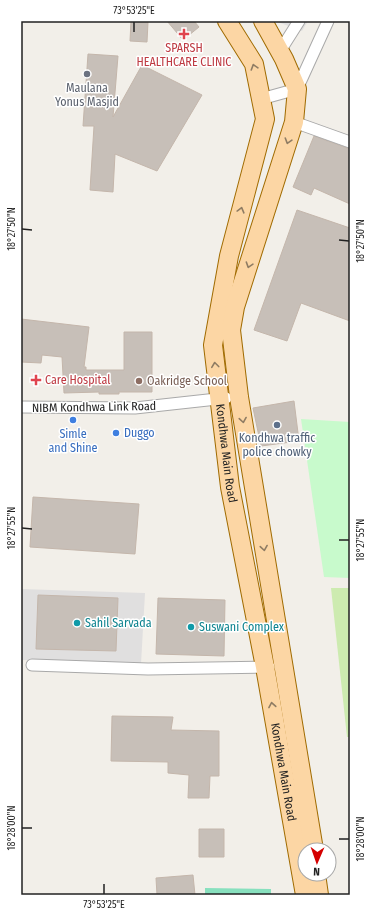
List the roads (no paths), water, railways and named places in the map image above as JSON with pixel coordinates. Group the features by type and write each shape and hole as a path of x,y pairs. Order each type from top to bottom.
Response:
{"main road":[{"name":"Kondhwa Main Road","path":"227,21 254,64 265,119 229,256 213,345 230,487 265,667 305,895"},
{"name":"Kondhwa Main Road","path":"264,21 280,51 297,89 294,122 235,307 231,330 239,397 313,842"},
{"path":"317,882 319,895"}],"street":[{"path":"280,51 300,21"},
{"path":"261,99 297,89 328,21"},
{"path":"294,122 350,142"},
{"name":"NIBM Kondhwa Link Road","path":"21,407 135,408 239,397"},
{"path":"32,665 148,669 284,667"}],"place":[{"name":"SPARSH HEALTHCARE CLINIC","path":"184,34"},
{"name":"Maulana Yonus Masjid","path":"87,74"},
{"name":"Care Hospital","path":"36,380"},
{"name":"Oakridge School","path":"139,381"},
{"name":"Simle and Shine","path":"73,420"},
{"name":"Kondhwa traffic police chowky","path":"277,425"},
{"name":"Duggo","path":"116,433"},
{"name":"Sahil Sarvada","path":"77,623"},
{"name":"Suswani Complex","path":"191,627"}]}
